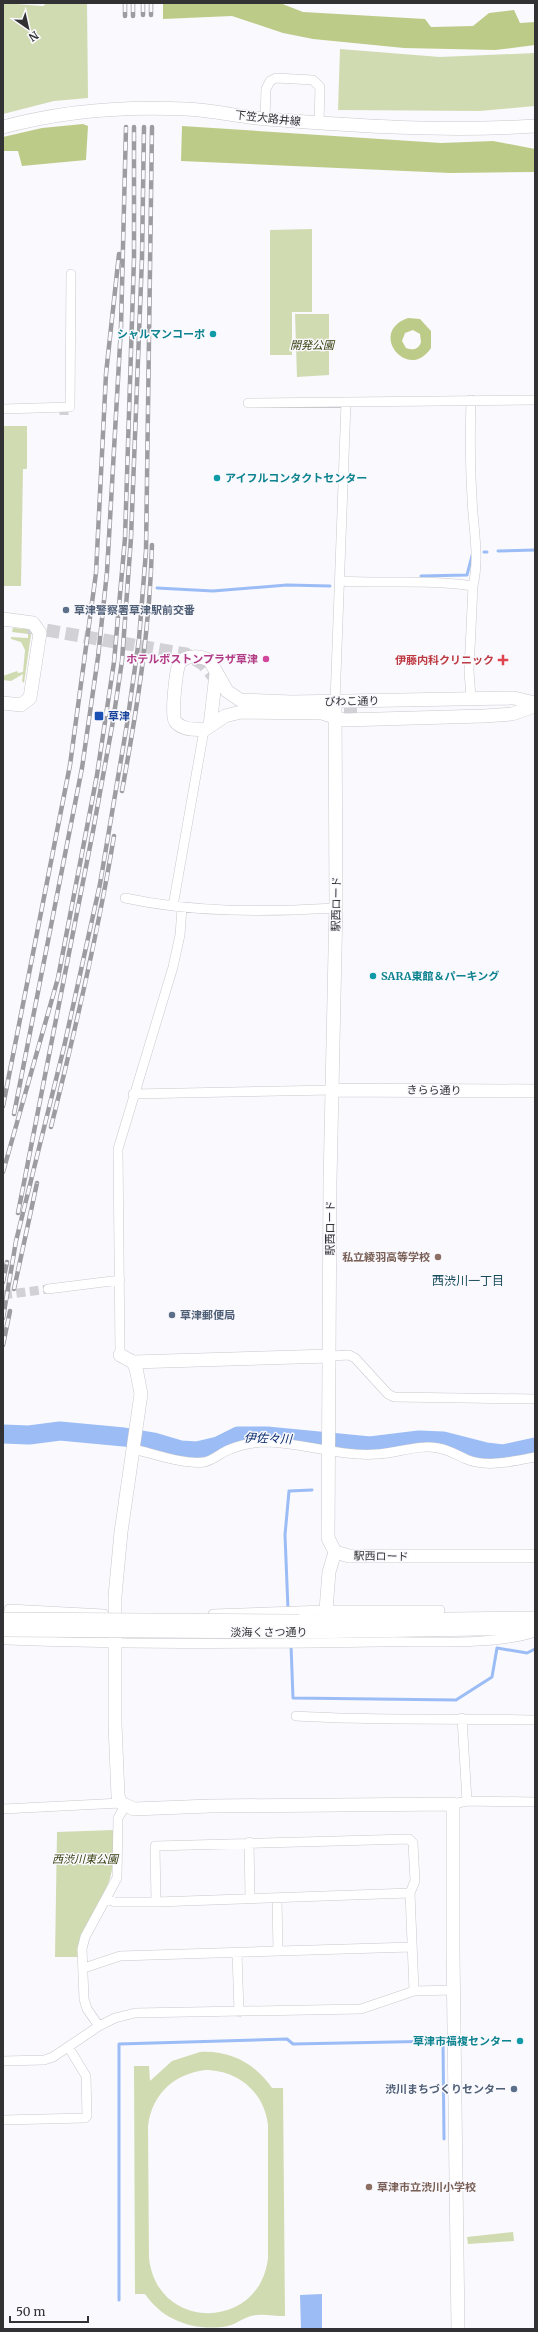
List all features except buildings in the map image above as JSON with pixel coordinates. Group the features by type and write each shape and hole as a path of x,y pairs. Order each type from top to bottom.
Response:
{"street":[{"path":"265,119 266,89 270,81 276,78 312,80 320,87 319,122"},
{"name":"下笠大路井線","path":"3,127 44,116 68,113 162,108 217,112 265,119 437,129 535,126"},
{"path":"3,409 63,409 70,407 71,274"},
{"path":"471,400 469,461 473,528 477,548 476,572 473,586 469,671 471,698"},
{"path":"248,403 535,400"},
{"path":"335,702 346,403"},
{"path":"340,581 381,584 454,583 473,586"},
{"path":"3,619 34,623 40,634 30,698 22,704 3,703"},
{"name":"びわこ通り","path":"189,657 207,659 228,691 240,700 335,702 514,698 535,705 512,714 344,720 322,713 241,712 225,716 207,728 180,726 173,717 178,668 182,660 189,657"},
{"path":"216,674 178,907 180,935 173,967 133,1094 118,1149 120,1355 133,1362 349,1355 355,1358 384,1390 394,1397 535,1399"},
{"name":"駅西ロード","path":"335,702 336,908 330,1182 330,1449 328,1538 335,1552 349,1556 535,1556"},
{"path":"363,709 535,705"},
{"path":"125,898 178,907 284,911 336,908"},
{"path":"133,1094 333,1090"},
{"name":"きらら通り","path":"333,1090 535,1091"},
{"path":"48,1289 120,1280"},
{"path":"123,1805 118,1796 114,1644 121,1532 141,1394 139,1376 133,1362"},
{"path":"134,1442 174,1459 205,1462 228,1450 246,1444 265,1442 378,1454 397,1450 437,1448 478,1462 515,1461 535,1457"},
{"path":"326,1610 329,1572 335,1552"},
{"path":"440,1610 326,1610 224,1614 115,1614 9,1609 7,1640 114,1644 481,1640 535,1632"},
{"name":"淡海くさつ通り","path":"3,1618 300,1627 535,1618"},
{"name":"淡海くさつ通り","path":"3,1630 300,1627 535,1628"},
{"path":"296,1716 357,1719 462,1718 532,1720"},
{"path":"462,1718 467,1801"},
{"path":"3,1809 123,1805 134,1809 210,1806 453,1804 467,1801 535,1802"},
{"path":"453,1804 453,1990 458,2329"},
{"path":"99,2026 87,2009 84,1999 84,1968 82,1949 85,1937 116,1878 118,1818 123,1805"},
{"path":"156,1902 155,1846 248,1842 274,1844 409,1840 413,1843 415,1881 410,1893 414,1991"},
{"path":"248,1842 250,1898"},
{"path":"106,1899 116,1902 156,1902 250,1898 277,1899 410,1893"},
{"path":"277,1899 278,1950"},
{"path":"84,1968 120,1956 412,1947"},
{"path":"237,1953 239,2012"},
{"path":"3,2061 44,2060 69,2048 99,2026 115,2018 135,2013 361,2009 414,1991 453,1990"},
{"path":"3,2120 85,2118 87,2116 86,2076 69,2048"}],"green space":[{"path":"3,3 43,6 47,3 87,3 88,98 54,101 3,114"},
{"path":"163,3 280,3 303,12 425,19 431,27 473,26 489,13 514,10 520,23 535,22 535,45 495,50 404,48 313,39 283,33 232,16 163,19"},
{"path":"340,49 440,57 535,53 535,106 480,111 338,110"},
{"path":"83,124 88,126 86,160 22,166 18,151 3,151 3,137 42,128"},
{"path":"182,126 441,143 493,141 535,149 535,172 450,173 181,161"},
{"path":"312,229 312,312 292,312 292,355 270,355 270,230"},
{"name":"開発公園","path":"295,314 329,314 329,375 297,377"},
{"path":"408,318 420,319 431,331 431,348 422,357 412,360 403,358 391,343 391,334 396,325","holes":["413,330 420,334 421,342 419,346 413,349 406,348 402,341 405,333"]},
{"path":"3,426 27,426 27,469 23,469 21,586 3,586"},
{"path":"13,628 27,629 31,635 24,683 22,681 23,674 11,681 3,680 3,676 17,671 18,673 23,672 25,650 21,642 11,639 11,637 28,638 28,634 12,632"},
{"name":"西渋川東公園","path":"114,1830 112,1871 104,1894 81,1937 78,1957 55,1957 57,1832"},
{"path":"200,2052 222,2053 241,2060 250,2066 266,2079 272,2088 283,2088 285,2316 255,2315 228,2326 192,2326 171,2318 152,2303 145,2294 135,2294 134,2066 149,2066 150,2081 172,2061","holes":["205,2070 228,2074 247,2085 261,2102 265,2113 268,2125 268,2258 261,2282 247,2299 229,2310 208,2313 188,2310 170,2299 156,2282 149,2258 148,2126 154,2104 166,2088 174,2081 194,2072"]},
{"path":"513,2232 514,2241 468,2244 467,2237"}],"water":[{"path":"322,2294 322,2329 301,2329 300,2295"}],"waterway":[{"path":"498,551 535,550"},
{"path":"421,576 467,575 473,552"},
{"path":"157,588 213,591 287,585 330,586"},
{"name":"伊佐々川","path":"3,1434 29,1435 60,1431 124,1437 154,1442 181,1450 197,1451 218,1446 238,1436 267,1436 370,1446 419,1440 443,1441 486,1452 503,1454 535,1447"},
{"path":"288,1609 285,1535 289,1491 312,1490"},
{"path":"291,1645 293,1698 456,1700 492,1677 497,1648 527,1653 535,1649"},
{"path":"119,2300 119,2044 287,2039 293,2044 443,2041 444,2139"}],"tunnel":[{"path":"28,627 186,654 203,664 219,683"},
{"path":"325,709 363,709"},
{"path":"3,1295 48,1289"}],"railway":[{"path":"125,3 125,16"},
{"path":"133,3 133,16"},
{"path":"143,3 143,15"},
{"path":"151,3 151,15"},
{"path":"14,1114 82,768 98,657 107,572 121,327 126,127"},
{"path":"3,1172 58,978 97,775 114,662 125,538 134,258 134,127"},
{"path":"18,1213 93,831 113,721 122,661 131,538 142,258 144,127"},
{"path":"3,1318 16,1241 64,1047 100,884 127,724 139,639 146,551 152,127"},
{"path":"3,1106 70,765 96,573 106,374 119,254"},
{"path":"122,791 133,730 146,638 152,545"},
{"path":"51,1127 86,982 114,836"},
{"path":"14,1289 37,1183"},
{"path":"3,1282 7,1262"},
{"path":"3,1345 10,1311"}],"place":[{"name":"シャルマンコーポ","path":"213,334"},
{"name":"アイフルコンタクトセンター","path":"217,478"},
{"name":"草津警察署草津駅前交番","path":"66,610"},
{"name":"ホテルボストンプラザ草津","path":"266,659"},
{"name":"伊藤内科クリニック","path":"503,660"},
{"name":"草津","path":"99,716"},
{"name":"SARA東館＆パーキング","path":"373,976"},
{"name":"私立綾羽高等学校","path":"438,1257"},
{"name":"草津郵便局","path":"172,1315"},
{"name":"草津市福複センター","path":"520,2041"},
{"name":"渋川まちづくりセンター","path":"514,2089"},
{"name":"草津市立渋川小学校","path":"369,2187"}],"district":[{"name":"西渋川一丁目","path":"468,1280"}]}
